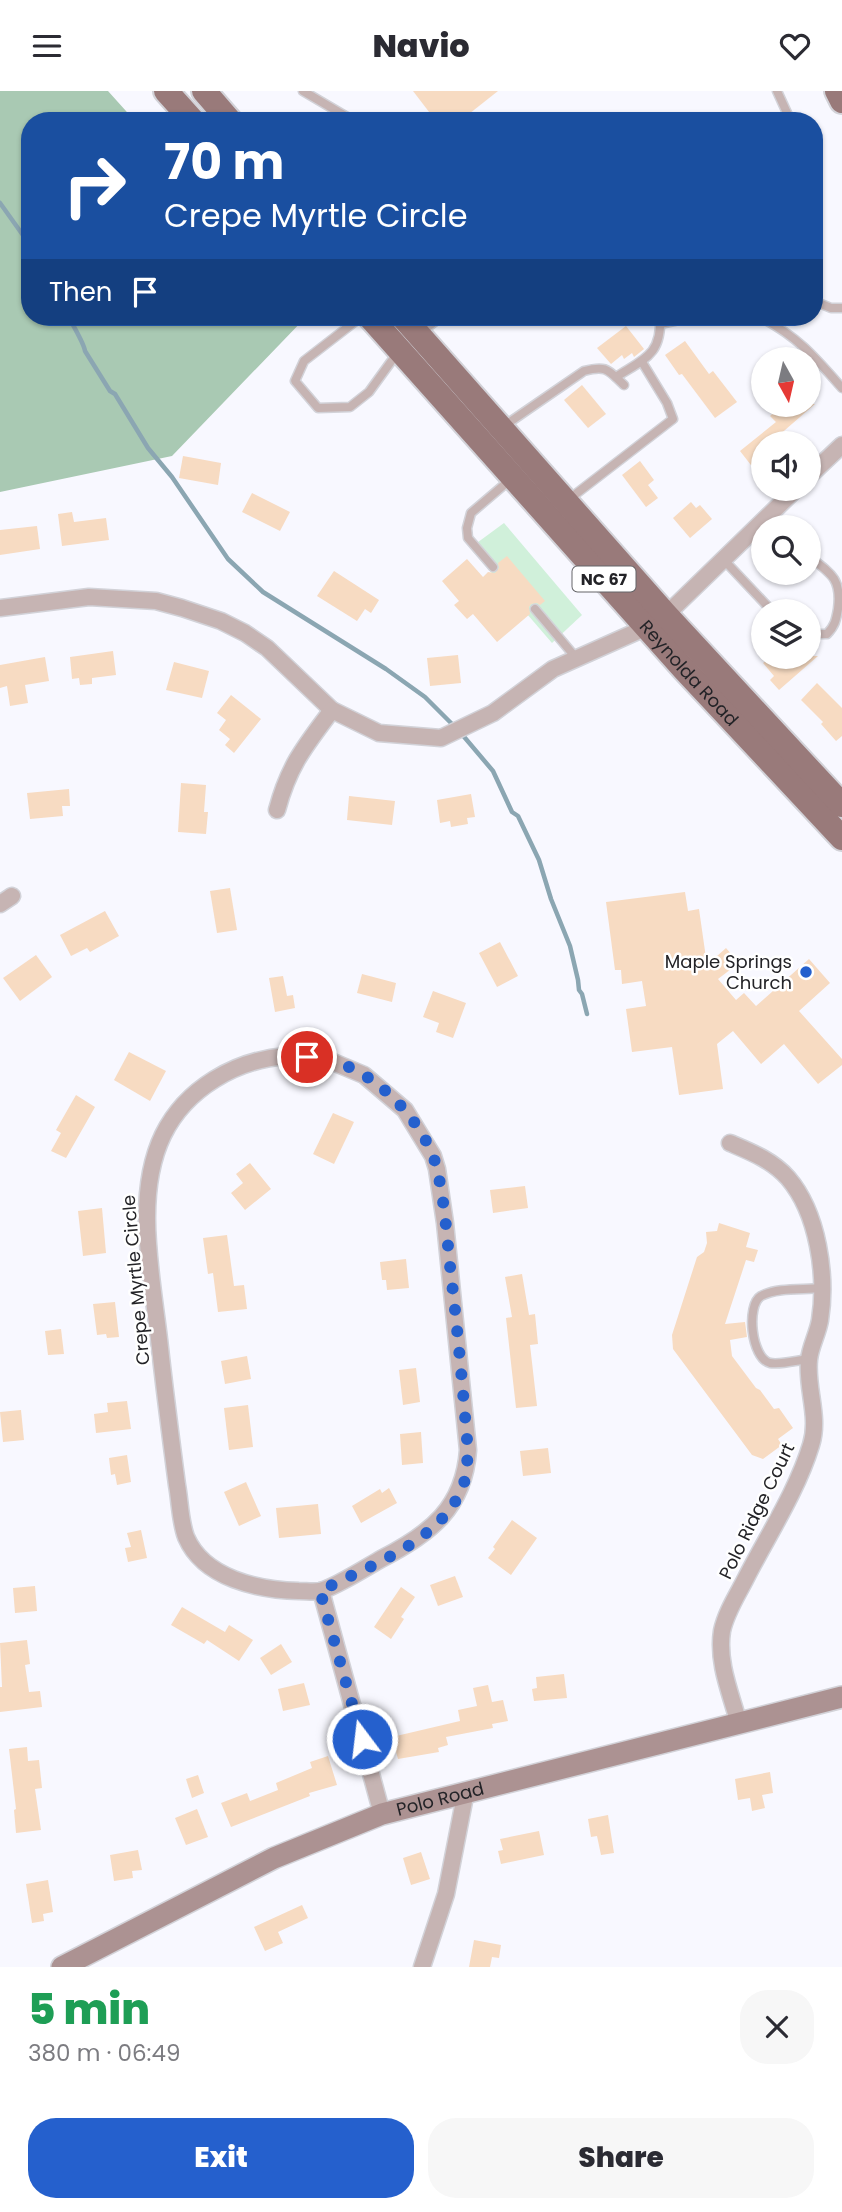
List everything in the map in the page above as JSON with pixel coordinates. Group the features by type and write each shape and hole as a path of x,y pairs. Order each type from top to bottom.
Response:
{"main road":[{"path":"166,91 185,112"},
{"path":"838,91 842,101"},
{"name":"Reynolda Road","path":"389,326 407,334 501,428 566,502 656,621 842,838"},
{"name":"Reynolda Road","path":"407,334 514,477 842,805"},
{"name":"Polo Road","path":"62,1967 239,1875 324,1836 382,1814 842,1697"}],"street":[{"path":"821,465 842,445"},
{"path":"774,515 786,501"},
{"path":"0,608 89,597 156,601 182,608 221,621 245,633 267,648 332,710 379,733 441,738 493,713 553,669 656,621 751,537"},
{"path":"278,810 286,779 301,752 332,710"},
{"name":"Crepe Myrtle Circle","path":"286,1056 333,1062 364,1075 405,1110 433,1156 445,1223 468,1451 467,1471 458,1496 432,1528 396,1551 320,1591 269,1588 230,1578 202,1558 186,1536 168,1417 146,1201 148,1181 157,1149 172,1118 185,1103 222,1074 257,1060 286,1056"},
{"name":"Polo Ridge Court","path":"730,1143 755,1153 789,1179 805,1205 814,1230 821,1288 820,1318 809,1359 814,1426 812,1444 723,1627 721,1660 739,1724"},
{"path":"320,1591 382,1814"},
{"path":"422,1967 456,1855 466,1791"}],"lane":[{"path":"303,91 339,112"},
{"path":"777,91 787,112"},
{"path":"823,305 842,308"},
{"path":"362,326 304,361 295,381 318,408 350,407 369,392 407,334 423,326"},
{"path":"616,377 642,362 655,349 660,326"},
{"path":"776,326 811,351 842,388"},
{"path":"566,502 673,419 667,403 642,362"},
{"path":"501,428 584,371 599,367 607,369 624,385"},
{"path":"493,567 468,538 468,519 471,513 514,477"},
{"path":"723,559 761,599"},
{"path":"821,566 832,574 842,593 835,626 827,634 821,634"},
{"path":"536,609 577,659"},
{"path":"809,1359 771,1363 762,1358 758,1353 754,1335 753,1306 758,1297 771,1292 821,1288"}],"green space":[{"path":"0,91 108,91 127,112 21,112 21,326 297,326 172,456 0,492"},
{"path":"504,523 582,615 552,643 470,548"}],"building":[{"path":"413,91 498,91 471,112 429,112"},
{"path":"626,326 644,349 634,357 632,353 624,359 622,355 611,364 597,348"},
{"path":"685,341 709,374 713,371 737,402 715,418 665,355"},
{"path":"582,385 606,414 588,428 564,400"},
{"path":"771,417 800,417 784,431 765,431 776,422"},
{"path":"751,442 751,465 740,451"},
{"path":"183,456 221,463 218,485 179,478"},
{"path":"640,461 654,480 648,485 658,498 646,507 622,475"},
{"path":"252,493 290,512 280,531 242,512"},
{"path":"691,502 696,508 700,505 712,519 690,538 673,518"},
{"path":"72,512 74,522 106,518 109,540 62,546 58,514"},
{"path":"37,526 40,549 0,555 0,530"},
{"path":"507,556 545,601 540,605 531,604 530,614 497,642 473,614 467,619 454,605 459,601 442,581 467,559 483,577 488,572 495,573 499,568 498,563"},
{"path":"334,571 379,600 371,613 365,609 357,621 317,596"},
{"path":"113,651 116,675 92,678 92,684 80,685 79,678 72,679 70,657"},
{"path":"458,655 461,683 430,686 427,658"},
{"path":"45,657 49,681 25,685 28,703 10,706 7,686 0,688 0,665"},
{"path":"174,662 209,671 202,698 166,690"},
{"path":"768,669 803,669 779,690 770,680 774,676"},
{"path":"817,683 842,708 842,736 836,741 821,724 823,722 801,700"},
{"path":"231,695 261,719 234,753 225,745 230,739 219,730 226,720 217,713"},
{"path":"181,783 206,785 206,834 178,832"},
{"path":"69,789 70,806 62,806 63,816 30,819 27,793"},
{"path":"471,794 475,817 467,818 468,824 451,827 450,821 440,823 437,800"},
{"path":"349,796 395,801 392,825 347,820"},
{"path":"230,888 237,930 217,933 210,891"},
{"path":"685,892 688,911 699,909 707,965 726,948 739,963 718,979 736,1000 744,993 756,1006 809,959 830,983 799,1011 842,1059 842,1065 818,1084 784,1044 761,1064 733,1031 717,1044 723,1089 679,1095 672,1047 632,1052 626,1009 646,1006 642,981 622,984 621,970 615,970 606,902"},
{"path":"105,911 119,936 90,952 87,948 71,956 60,935"},
{"path":"500,942 518,976 497,987 479,953"},
{"path":"36,955 52,977 20,1001 3,978"},
{"path":"362,974 396,983 392,1002 357,993"},
{"path":"283,976 287,996 293,995 295,1008 275,1012 269,978"},
{"path":"433,991 466,1003 453,1038 436,1032 439,1023 423,1017"},
{"path":"129,1052 166,1071 150,1101 114,1080"},
{"path":"76,1095 95,1107 66,1158 51,1151 61,1133 56,1130"},
{"path":"333,1113 354,1122 334,1164 313,1154"},
{"path":"250,1163 271,1189 245,1210 231,1193 243,1183 236,1174"},
{"path":"525,1186 528,1208 493,1213 490,1190"},
{"path":"102,1208 106,1253 83,1256 78,1211"},
{"path":"719,1223 750,1233 746,1247 758,1250 754,1262 746,1260 725,1324 745,1322 747,1337 730,1340 732,1356 756,1388 774,1409 779,1408 793,1428 778,1439 782,1445 763,1459 752,1455 673,1349 672,1335 697,1257 704,1252 707,1243 706,1232 717,1231"},
{"path":"227,1235 234,1286 244,1285 247,1309 218,1312 213,1273 208,1274 203,1238"},
{"path":"406,1259 409,1288 387,1290 386,1280 382,1280 380,1262"},
{"path":"522,1274 529,1315 535,1314 538,1344 530,1345 537,1406 516,1408 506,1318 512,1317 505,1277"},
{"path":"115,1302 119,1337 97,1335 93,1304"},
{"path":"61,1329 64,1354 48,1355 45,1331"},
{"path":"247,1356 251,1379 225,1384 221,1361"},
{"path":"416,1368 420,1402 403,1405 399,1370"},
{"path":"127,1401 131,1429 96,1433 94,1414 108,1412 107,1403"},
{"path":"248,1405 253,1447 229,1450 224,1408"},
{"path":"21,1410 24,1440 3,1442 0,1412"},
{"path":"421,1432 423,1463 402,1465 400,1434"},
{"path":"548,1448 551,1473 523,1476 520,1451"},
{"path":"127,1455 131,1482 117,1485 115,1474 111,1475 109,1458"},
{"path":"246,1482 261,1516 239,1526 224,1492"},
{"path":"389,1488 397,1503 361,1523 352,1506 380,1489 382,1493"},
{"path":"318,1504 321,1534 279,1538 276,1508"},
{"path":"512,1520 537,1538 511,1575 488,1558"},
{"path":"141,1530 147,1558 128,1562 125,1548 131,1547 127,1533"},
{"path":"455,1576 463,1597 438,1606 430,1585"},
{"path":"35,1586 37,1611 15,1613 13,1588"},
{"path":"401,1587 415,1597 401,1617 404,1619 391,1639 374,1627"},
{"path":"182,1607 225,1632 229,1625 253,1640 239,1661 207,1640 204,1644 171,1625"},
{"path":"27,1640 30,1664 25,1665 29,1692 40,1691 42,1707 0,1712 0,1643"},
{"path":"281,1644 292,1662 271,1675 260,1658"},
{"path":"564,1674 567,1698 534,1701 532,1689 537,1688 536,1677"},
{"path":"304,1683 310,1705 283,1711 278,1689"},
{"path":"488,1685 492,1702 503,1700 508,1721 492,1724 493,1728 446,1737 448,1745 438,1748 439,1752 398,1759 392,1737 460,1721 458,1710 477,1706 473,1688"},
{"path":"27,1747 28,1761 39,1760 42,1788 35,1789 41,1830 16,1833 9,1749"},
{"path":"328,1756 337,1785 309,1793 310,1796 231,1827 221,1803 247,1793 250,1801 278,1790 276,1783 312,1768 310,1762"},
{"path":"770,1772 773,1793 762,1795 765,1808 752,1811 750,1798 738,1800 735,1779"},
{"path":"198,1775 204,1793 192,1798 186,1779"},
{"path":"197,1809 208,1837 186,1845 175,1818"},
{"path":"608,1815 614,1853 601,1855 597,1836 591,1837 588,1819"},
{"path":"539,1831 544,1855 501,1864 498,1851 503,1850 500,1839"},
{"path":"138,1850 142,1870 132,1871 133,1878 114,1881 110,1855"},
{"path":"421,1852 430,1879 411,1885 403,1858"},
{"path":"48,1880 53,1912 43,1914 44,1921 32,1923 26,1884"},
{"path":"302,1905 308,1918 278,1932 283,1943 265,1951 254,1927"},
{"path":"474,1940 501,1945 499,1958 492,1957 490,1967 469,1967"}],"waterway":[{"path":"0,203 21,232"},
{"path":"74,326 85,351 110,391 115,394 148,448 172,477 228,559 263,592 386,669 425,697 454,726"},
{"path":"460,732 493,771 539,860 570,946 587,1014"}],"place":[{"name":"Maple Springs Church","path":"806,972"}],"route":[{"path":"307,1057 352,1068 391,1096 417,1127 433,1156 445,1223 468,1451 467,1471 458,1496 432,1528 401,1549 320,1591 362,1739"}]}
